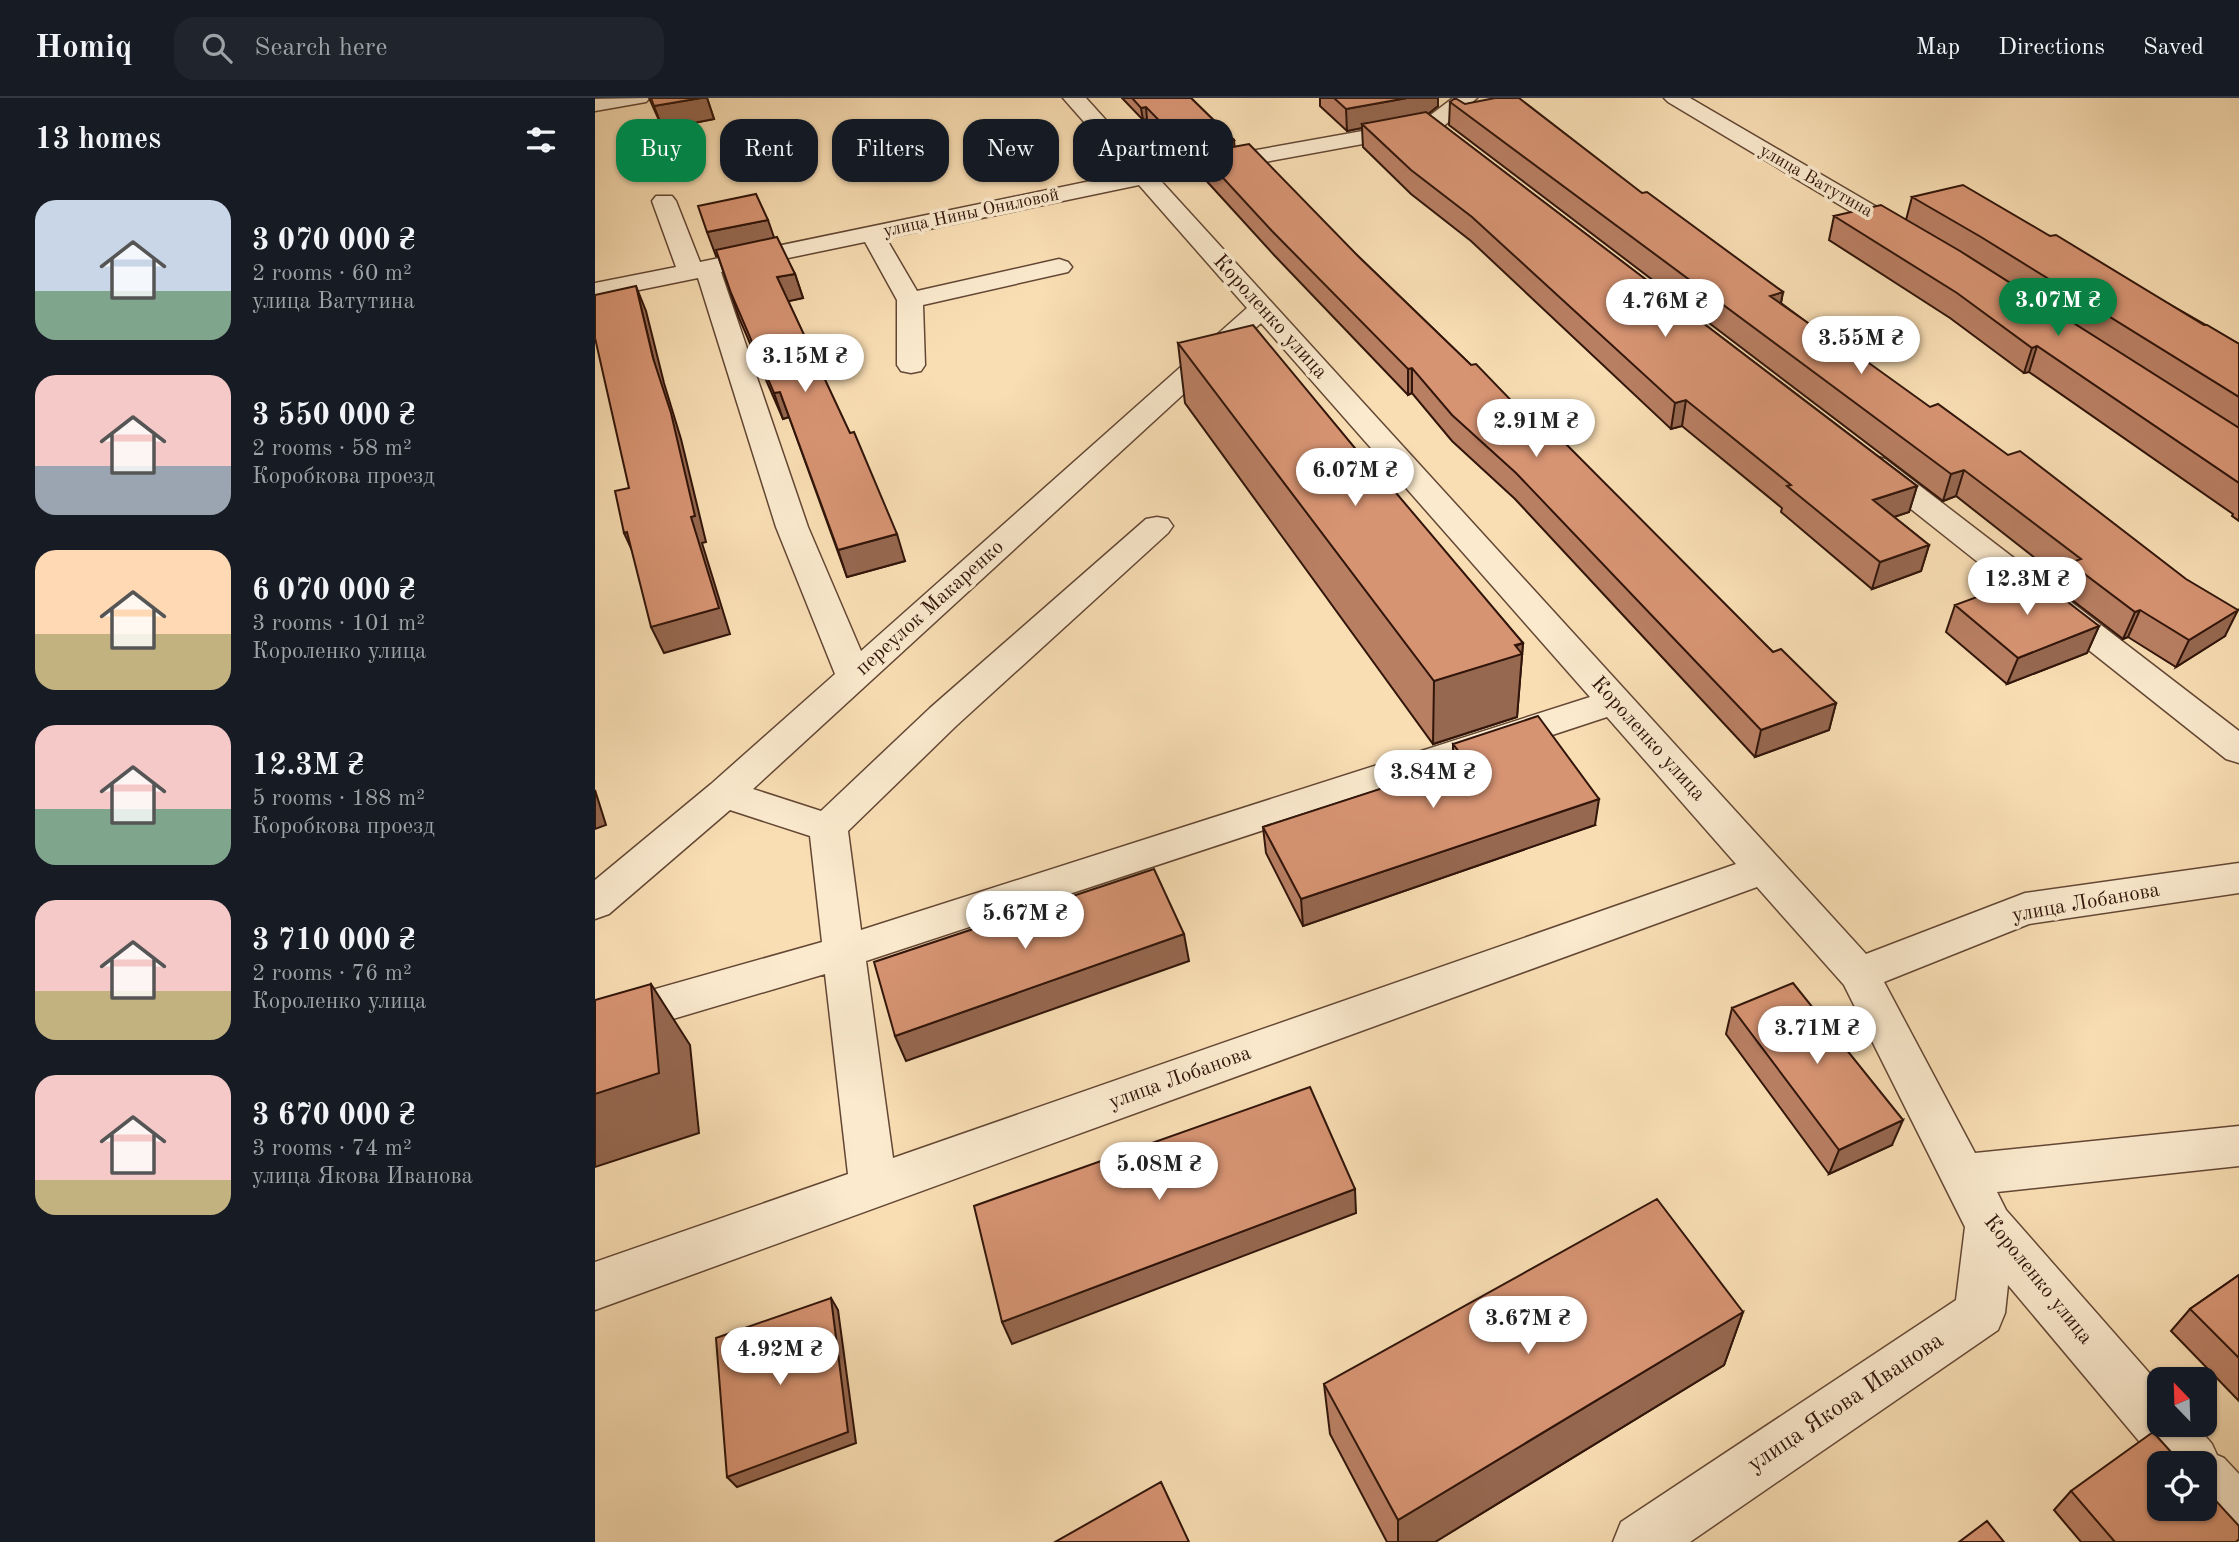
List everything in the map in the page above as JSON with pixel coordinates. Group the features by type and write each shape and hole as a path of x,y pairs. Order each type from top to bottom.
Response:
{"street":[{"path":"595,105 639,98"},
{"name":"Короленко улица","path":"1074,98 1093,119"},
{"name":"улица Нины Ониловой","path":"1233,164 1442,133 1466,98"},
{"name":"улица Ватутина","path":"1675,98 1927,246"},
{"name":"улица Нины Ониловой","path":"595,291 1121,182"},
{"name":"Короленко улица","path":"1149,182 1859,974 1989,1226 2147,1409"},
{"path":"664,201 699,270 792,527 854,677"},
{"path":"871,234 910,300 911,365"},
{"path":"910,300 1059,267"},
{"name":"переулок Макаренко","path":"595,903 724,794 1262,308"},
{"path":"1849,446 2239,750"},
{"path":"828,827 943,717 1157,526"},
{"path":"595,1024 843,952 1615,702"},
{"path":"724,794 828,827"},
{"path":"828,827 873,1187"},
{"name":"улица Лобанова","path":"595,1286 1765,869"},
{"name":"улица Лобанова","path":"1859,974 2025,909 2239,878"},
{"path":"1963,1175 2239,1146"},
{"name":"улица Якова Иванова","path":"1641,1542 1980,1313 1989,1226"},
{"name":"Короленко улица","path":"2171,1437 2183,1451"},
{"path":"2217,1491 2239,1516"}],"building":[{"path":"651,98 701,98 654,106"},
{"path":"1132,98 1191,98 1212,119 1158,119 1146,107 1141,108"},
{"path":"1334,98 1407,98 1346,109"},
{"path":"1455,98 1465,104 1495,98 1519,98 1642,193 1647,192 1783,292 1770,296 1930,407 1938,404 2008,455 2020,451 2186,579 2238,610 2189,640 2140,610 2135,612 2070,563 2081,559 1964,470 1951,474 1450,102"},
{"path":"1426,112 1917,486 1873,500 1929,545 1880,562 1686,400 1675,403 1472,217 1411,170 1362,124"},
{"path":"1249,144 1359,257 1471,365 1476,364 1531,421 1537,419 1559,437 1773,652 1781,649 1836,703 1761,730 1516,473 1452,415 1412,368 1408,369 1227,182 1233,182 1233,147"},
{"path":"1963,185 2050,236 2056,235 2239,344 2239,397 1912,197"},
{"path":"756,194 768,220 707,232 698,206"},
{"path":"1881,205 1960,251 2239,428 2239,483 2037,346 2032,348 1957,293 1834,216"},
{"path":"777,237 795,274 777,277 850,433 854,432 897,534 838,550 780,392 774,393 731,293 716,250"},
{"path":"636,286 653,358 671,413 695,516 691,517 719,608 651,627 615,491 629,488 595,338 595,295"},
{"path":"1253,325 1383,482 1386,481 1523,643 1515,645 1522,654 1434,681 1178,343"},
{"path":"2034,576 2099,626 2018,658 1955,605"},
{"path":"1538,716 1599,799 1301,899 1263,827 1466,761 1453,744"},
{"path":"1154,869 1184,934 895,1036 874,962"},
{"path":"1793,983 1903,1120 1839,1150 1732,1008"},
{"path":"651,984 659,1073 595,1094 595,1000"},
{"path":"1310,1087 1355,1189 1002,1322 974,1206"},
{"path":"1657,1199 1743,1312 1398,1520 1324,1384"},
{"path":"2239,1275 2239,1358 2190,1309"},
{"path":"831,1298 848,1432 727,1477 716,1338"},
{"path":"2147,1436 2158,1437 2170,1451 2147,1451 2147,1521 2217,1521 2217,1502 2239,1526 2239,1539 2236,1542 2115,1542 2071,1491"},
{"path":"1161,1482 1189,1542 1055,1542"},
{"path":"1987,1521 2004,1542 1959,1542"}]}
